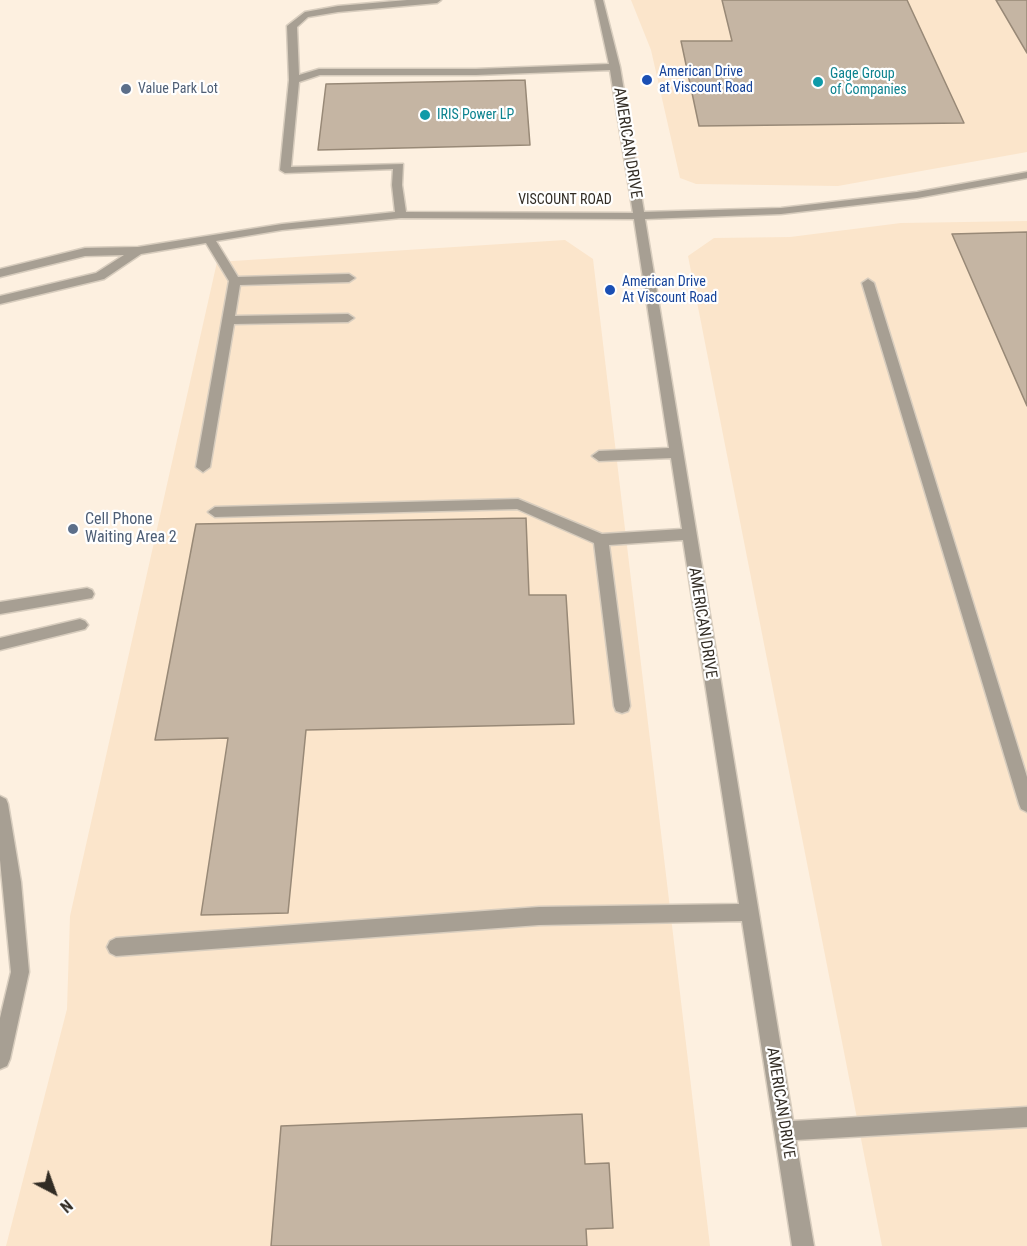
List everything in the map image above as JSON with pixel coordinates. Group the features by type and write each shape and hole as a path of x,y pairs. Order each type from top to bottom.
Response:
{"street":[{"path":"400,215 397,185 399,166 285,170 294,80 292,26 305,15 394,2 436,0"},
{"name":"AMERICAN DRIVE","path":"599,0 615,67 803,1246"},
{"path":"294,80 319,72 476,72 615,67"},
{"name":"VISCOUNT ROAD","path":"0,273 85,252 138,251 282,227 400,215 638,216 781,211 917,195 1027,175"},
{"path":"203,467 235,280 210,240"},
{"name":"VISCOUNT ROAD","path":"0,300 100,276 138,251"},
{"path":"235,280 349,278"},
{"path":"868,283 1027,804"},
{"path":"229,320 348,318"},
{"path":"599,456 676,453"},
{"path":"215,512 518,504 601,540 688,534"},
{"path":"601,540 622,706"},
{"path":"0,608 87,594"},
{"path":"0,644 80,625"},
{"path":"0,804 12,882 20,972 0,1059"},
{"path":"116,947 539,916 749,912"},
{"path":"784,1131 1027,1117"}],"shaded area":[{"path":"631,0 1027,0 1027,152 838,186 696,184 680,178 651,50"},
{"path":"1027,221 1027,1246 882,1246 688,256 714,238 790,237 901,223"},
{"path":"565,240 593,259 710,1246 6,1246 67,1009 70,916 217,262"}],"building":[{"name":"Gage Group of Companies","path":"722,0 907,0 964,123 699,126 681,41 732,41"},
{"path":"996,0 1027,0 1027,53"},
{"name":"IRIS Power LP","path":"525,80 530,145 318,150 326,84"},
{"path":"1027,232 1027,406 952,234"},
{"path":"526,518 529,595 566,595 574,724 306,730 288,913 201,915 228,738 155,740 196,524"},
{"path":"582,1114 585,1164 609,1163 613,1228 586,1229 587,1246 271,1246 281,1126"}],"place":[{"name":"American Drive at Viscount Road","path":"647,80"},
{"name":"Gage Group of Companies","path":"818,82"},
{"name":"Value Park Lot","path":"126,89"},
{"name":"IRIS Power LP","path":"425,115"},
{"name":"American Drive At Viscount Road","path":"610,290"},
{"name":"Cell Phone Waiting Area 2","path":"73,529"}]}
